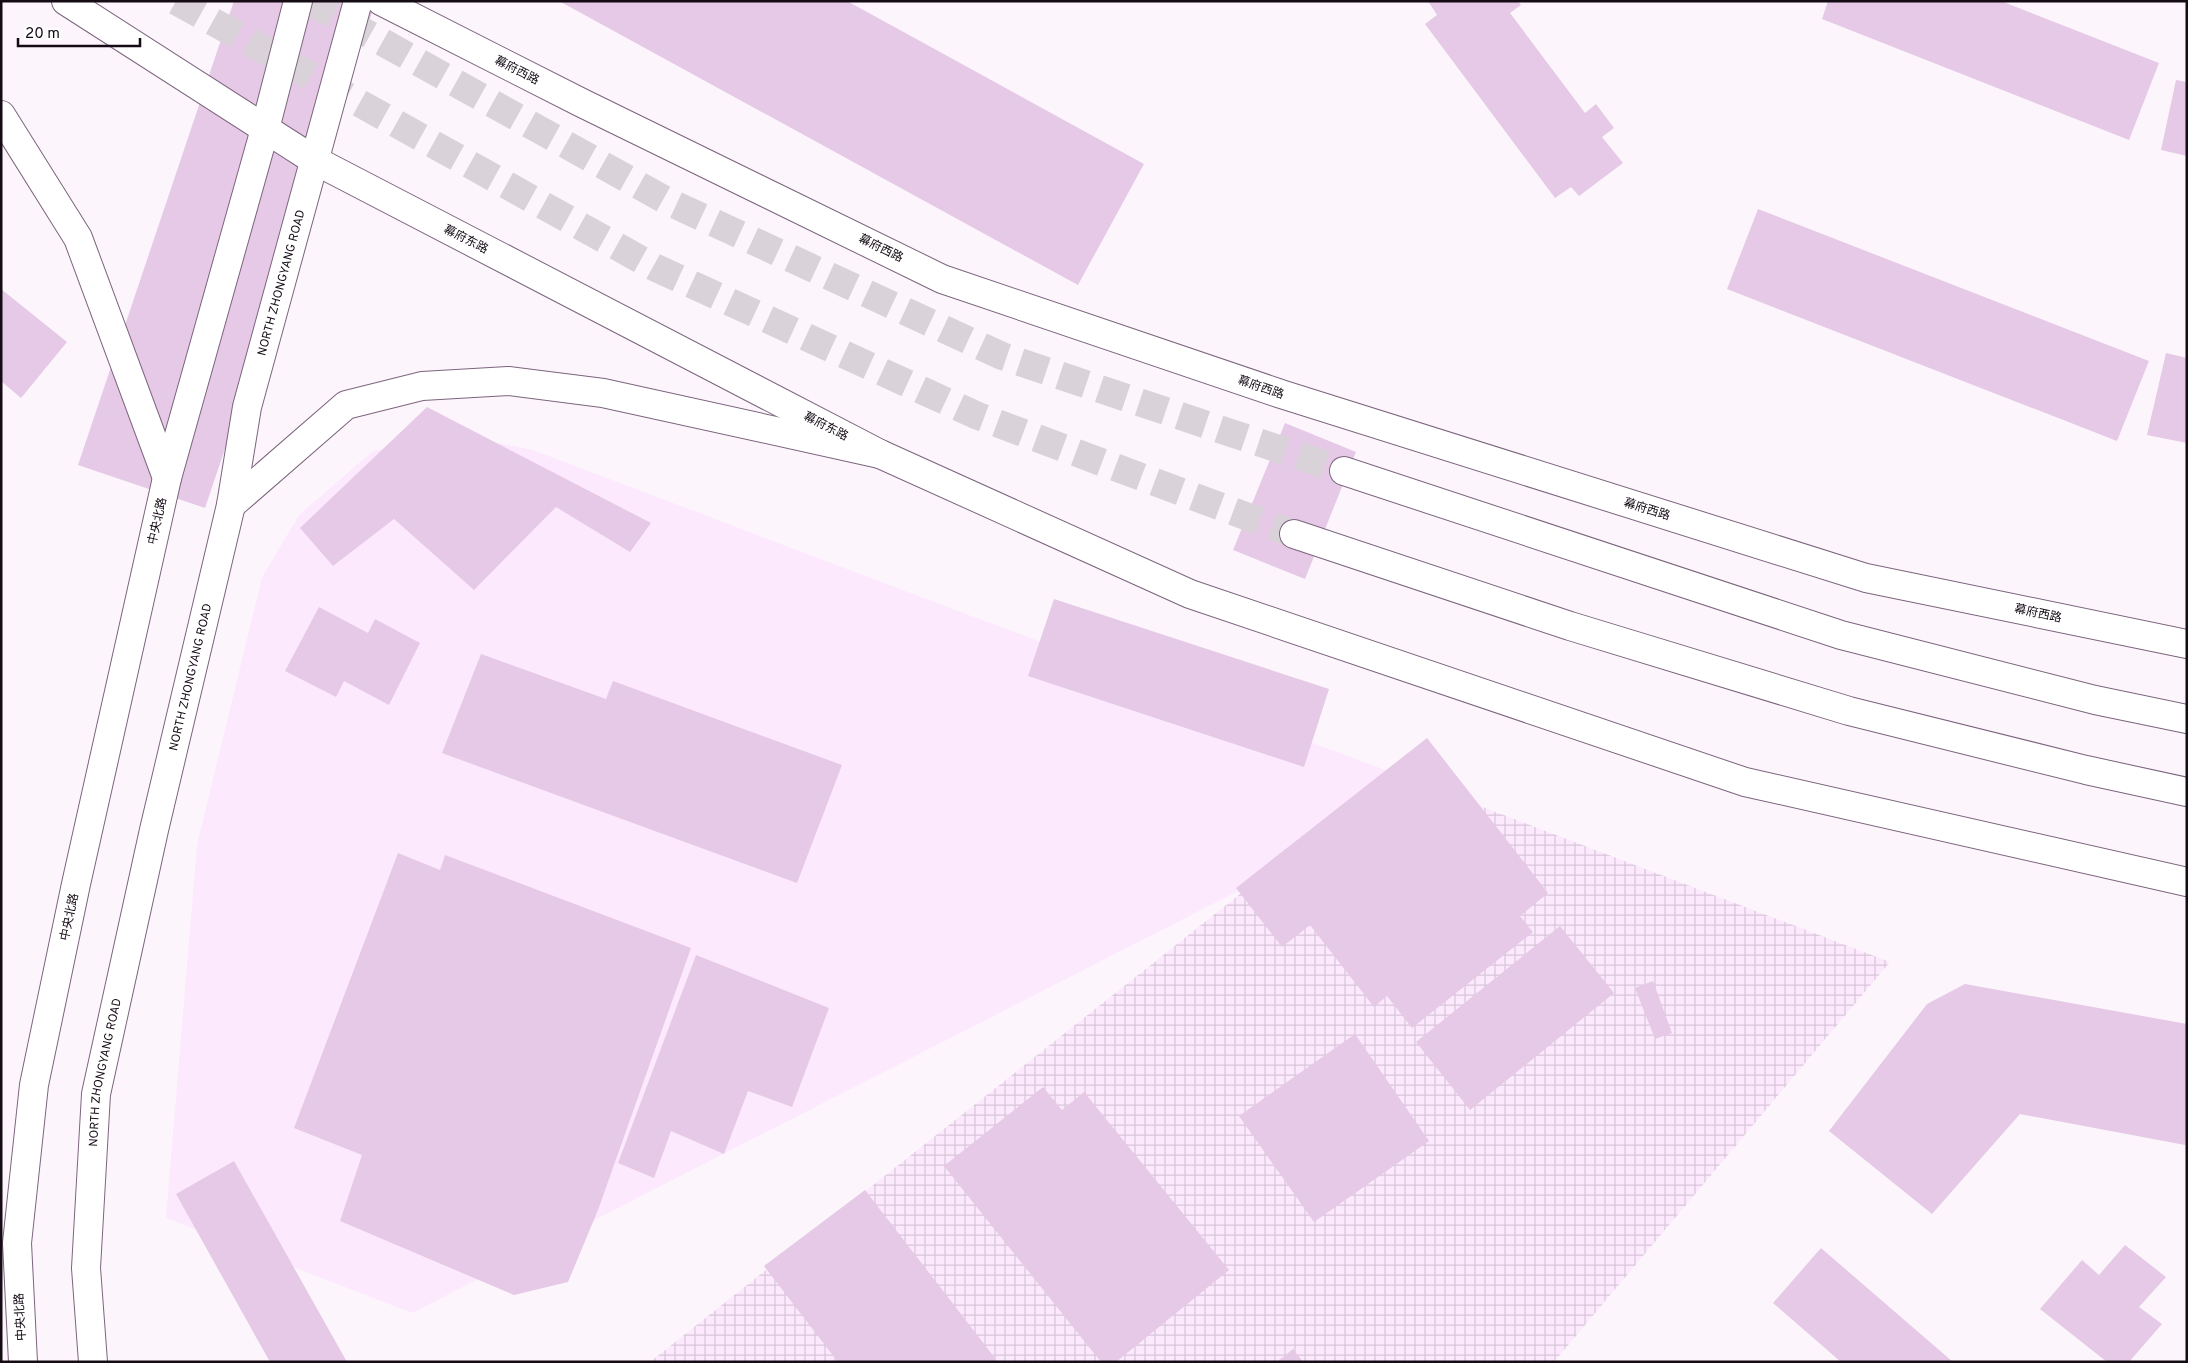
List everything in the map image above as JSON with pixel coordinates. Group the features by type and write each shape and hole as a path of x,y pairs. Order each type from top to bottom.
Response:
{"main road":[{"name":"幕府东路","path":"66,1 314,160 880,454"},
{"path":"167,478 265,129 298,1"},
{"name":"NORTH ZHONGYANG ROAD","path":"93,1362 86,1268 96,1094 154,830 230,505 247,407 358,1"},
{"name":"幕府西路","path":"381,1 582,103 942,279 1281,394 1866,578 2187,644"},
{"path":"1,115 78,238 167,478"},
{"path":"230,505 346,405 422,386 508,381 603,393 880,454 1190,594 1745,782 2187,882"},
{"path":"1344,472 1842,635 2095,700 2187,719"},
{"name":"中央北路","path":"22,1362 17,1243 34,1085 76,884 167,478"},
{"path":"1294,534 1570,626 1849,711 2086,770 2187,792"}],"shaded area":[{"path":"447,433 533,450 1404,777 1254,883 412,1313 166,1218 197,845 262,577 299,515 373,451"},
{"path":"1404,777 1890,962 1554,1362 650,1362 1254,883"}],"building":[{"path":"234,1 376,1 205,508 78,465"},
{"path":"559,1 847,1 1144,164 1078,285"},
{"path":"1428,1 1518,1 1521,5 1510,13 1585,113 1596,104 1614,128 1602,137 1623,163 1579,196 1571,187 1555,198 1425,24 1437,15"},
{"path":"1828,1 2001,1 2159,63 2129,140 1822,19"},
{"path":"2176,80 2187,82 2187,156 2161,150"},
{"path":"1758,209 2149,361 2117,441 1727,289"},
{"path":"1,289 67,342 21,398 1,381"},
{"path":"2166,353 2187,358 2187,443 2147,435"},
{"path":"427,407 651,523 630,552 556,507 474,590 394,519 333,566 300,528"},
{"path":"1285,423 1356,452 1305,579 1233,550"},
{"path":"1054,599 1329,689 1304,767 1028,676"},
{"path":"319,607 368,633 375,619 420,643 389,705 344,681 336,697 285,671"},
{"path":"481,654 606,699 613,681 842,765 797,883 442,753"},
{"path":"1427,738 1548,893 1520,916 1533,932 1412,1028 1387,996 1374,1007 1310,925 1282,947 1236,888"},
{"path":"398,853 440,870 445,855 691,948 598,1210 568,1282 514,1295 340,1221 362,1155 294,1128"},
{"path":"1560,926 1614,993 1470,1110 1416,1042"},
{"path":"696,955 829,1008 792,1107 748,1091 724,1154 671,1131 654,1178 618,1163"},
{"path":"1653,981 1672,1033 1655,1039 1635,988"},
{"path":"1965,984 2187,1024 2187,1137 2185,1145 2020,1114 1932,1214 1829,1131 1927,1004"},
{"path":"1355,1034 1429,1141 1314,1222 1239,1116"},
{"path":"1043,1087 1062,1110 1084,1092 1229,1270 1116,1362 1101,1362 944,1166"},
{"path":"234,1161 347,1362 270,1362 176,1194"},
{"path":"865,1190 998,1362 838,1362 764,1266"},
{"path":"2125,1245 2166,1277 2139,1307 2162,1324 2129,1362 2107,1362 2040,1309 2082,1260 2099,1275"},
{"path":"1821,1248 1953,1362 1841,1362 1773,1303"},
{"path":"1293,1349 1303,1362 1277,1362"}],"tunnel":[{"path":"176,1 654,267 978,416 1294,534"},
{"path":"309,1 667,201 1002,356 1344,471"}]}
